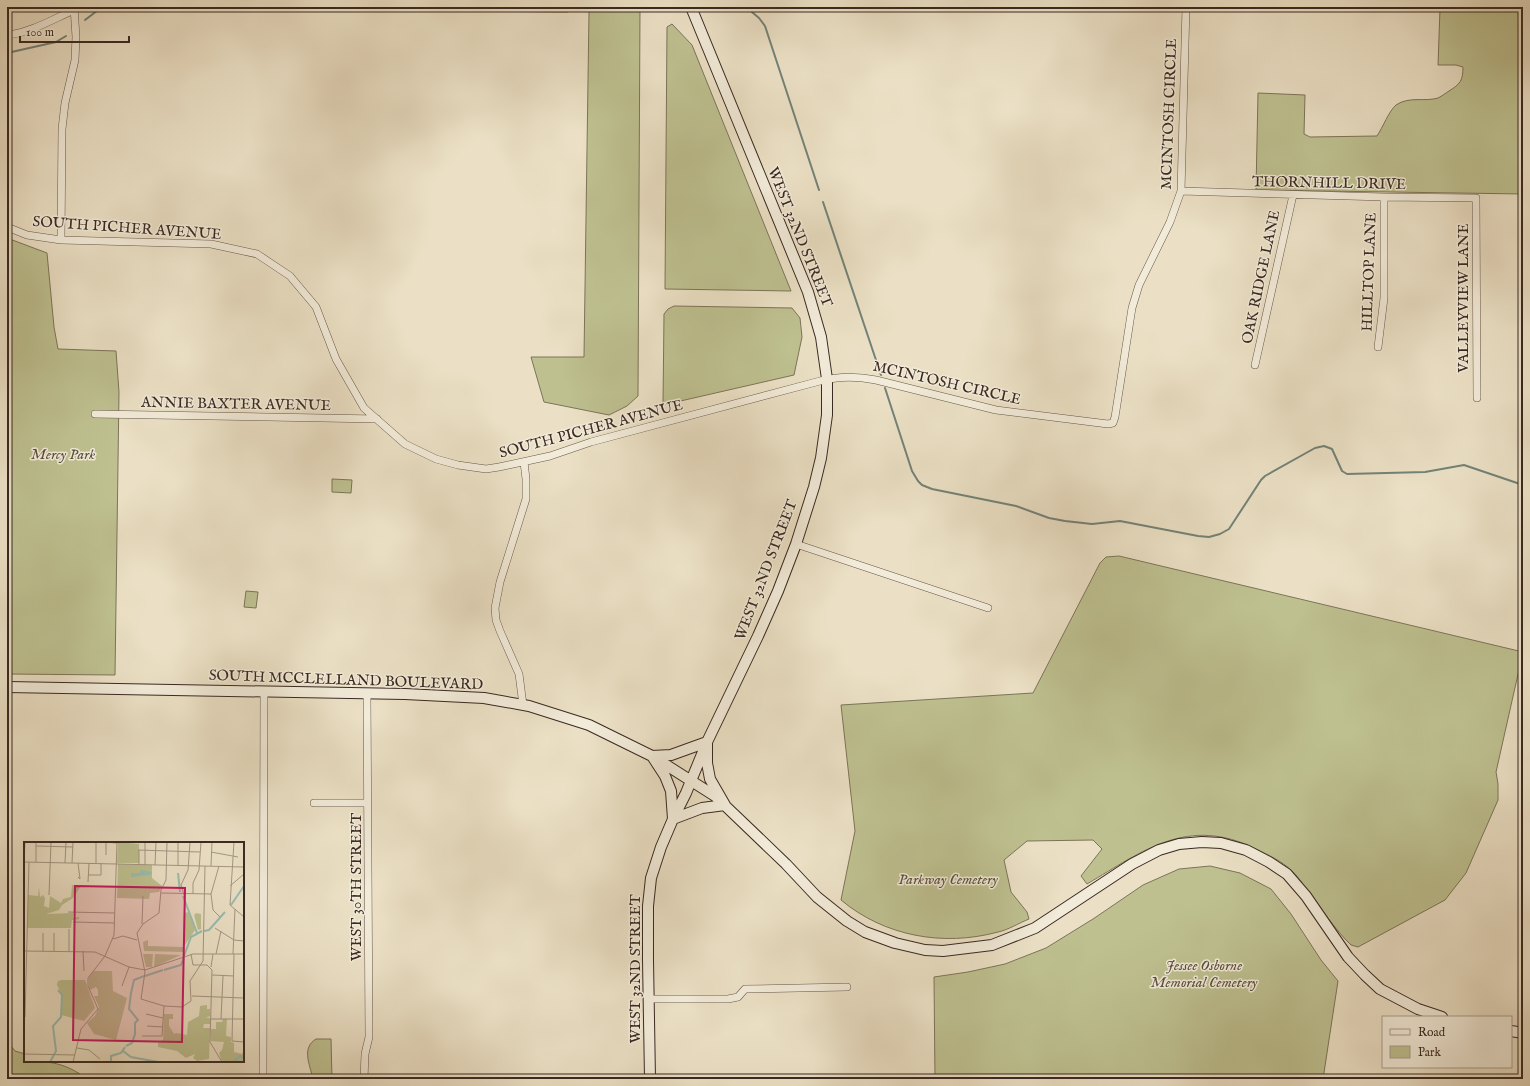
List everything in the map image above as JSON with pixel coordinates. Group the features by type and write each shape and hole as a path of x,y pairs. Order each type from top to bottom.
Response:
{"main road":[{"name":"WEST 32ND STREET","path":"650,1079 648,906 652,878 661,848 691,781 706,742 758,636 796,544 814,487 821,458 827,415 827,379 821,337 808,292 691,7"},
{"name":"SOUTH MCCLELLAND BOULEVARD","path":"7,687 405,694 496,700 523,705 589,725 652,756 715,796 725,805"},
{"path":"652,756 671,755 706,742 707,763 710,778 725,805 786,864 817,897 847,921 871,934 911,947 931,950 943,951 992,945 1035,928 1132,864 1159,850 1179,844 1202,842 1221,843 1246,850 1269,862 1287,874 1306,896 1348,957 1365,975 1380,989 1418,1009 1439,1016"},
{"path":"652,756 665,776 671,791 673,819 702,808 725,805"},
{"path":"1512,1031 1523,1033"}],"street":[{"name":"MCINTOSH CIRCLE","path":"827,379 862,377 996,410 1108,424 1113,422 1132,308 1139,285 1170,222 1181,191 1186,7"},
{"path":"7,35 12,35 41,25 74,8 76,37 75,60 65,104 62,129 62,240"},
{"name":"THORNHILL DRIVE","path":"1181,191 1293,195 1476,198"},
{"name":"OAK RIDGE LANE","path":"1255,365 1293,195"},
{"name":"HILLTOP LANE","path":"1378,347 1384,298 1384,197"},
{"name":"VALLEYVIEW LANE","path":"1476,198 1477,398"},
{"name":"SOUTH PICHER AVENUE","path":"7,227 27,235 62,240 211,244 257,254 290,276 316,307 336,359 364,408 405,444 436,459 458,465 486,469 550,456 591,442 827,379"},
{"name":"ANNIE BAXTER AVENUE","path":"95,414 377,420"},
{"path":"523,705 520,674 500,631 496,620 495,608 500,582 526,499 524,462"},
{"path":"796,544 988,608"},
{"path":"263,1079 264,692"},
{"name":"WEST 30TH STREET","path":"364,1079 365,1054 369,1037 366,694"},
{"path":"314,803 368,803"},
{"path":"648,999 728,999 738,997 745,989 847,987"}],"green space":[{"path":"252,7 568,7 568,12 252,9"},
{"path":"590,7 640,7 638,396 627,406 609,415 544,402 531,357 584,357"},
{"path":"1442,7 1523,7 1523,194 1256,190 1258,93 1305,95 1304,134 1310,137 1377,136 1396,105 1401,102 1412,100 1438,98 1460,82 1463,67 1456,65 1438,65 1440,9"},
{"path":"672,24 692,45 791,291 665,289 667,27"},
{"name":"Mercy Park","path":"7,238 47,253 54,327 58,349 116,351 119,392 115,675 7,674"},
{"path":"674,306 792,308 800,318 802,337 794,375 663,405 664,314 668,309"},
{"path":"332,479 352,480 351,493 332,492"},
{"name":"Parkway Cemetery","path":"1119,556 1523,652 1496,772 1498,800 1466,873 1445,900 1358,947 1351,945 1345,939 1294,873 1284,864 1275,858 1232,839 1209,835 1187,836 1167,841 1147,849 1087,884 1081,876 1102,849 1093,840 1027,841 1004,860 1011,892 1027,912 1029,919 1002,931 977,936 935,938 895,930 858,912 841,900 855,831 841,705 1033,693 1100,563 1106,557"},
{"path":"246,591 258,592 256,608 244,607"},
{"name":"Jessee Osborne Memorial Cemetery","path":"1210,866 1240,873 1271,889 1291,914 1321,960 1338,981 1323,1079 935,1079 934,977 968,972 1005,964 1046,948 1093,919 1143,885 1179,869"},
{"path":"316,1039 331,1039 332,1079 313,1079 308,1052 311,1043"},
{"path":"7,1041 15,1051 24,1054 24,1062 50,1062 58,1064 72,1069 87,1079 7,1079"}],"waterway":[{"path":"85,20 102,7"},
{"path":"746,7 759,18 765,26 819,190"},
{"path":"7,53 56,42 66,36"},
{"path":"823,202 881,375"},
{"path":"885,388 912,471 922,485 932,489 1016,506 1049,518 1065,521 1092,524 1120,521 1198,536 1209,537 1220,534 1229,529 1265,476 1315,448 1324,446 1332,449 1342,471 1347,474 1425,472 1464,465 1523,485"}]}
